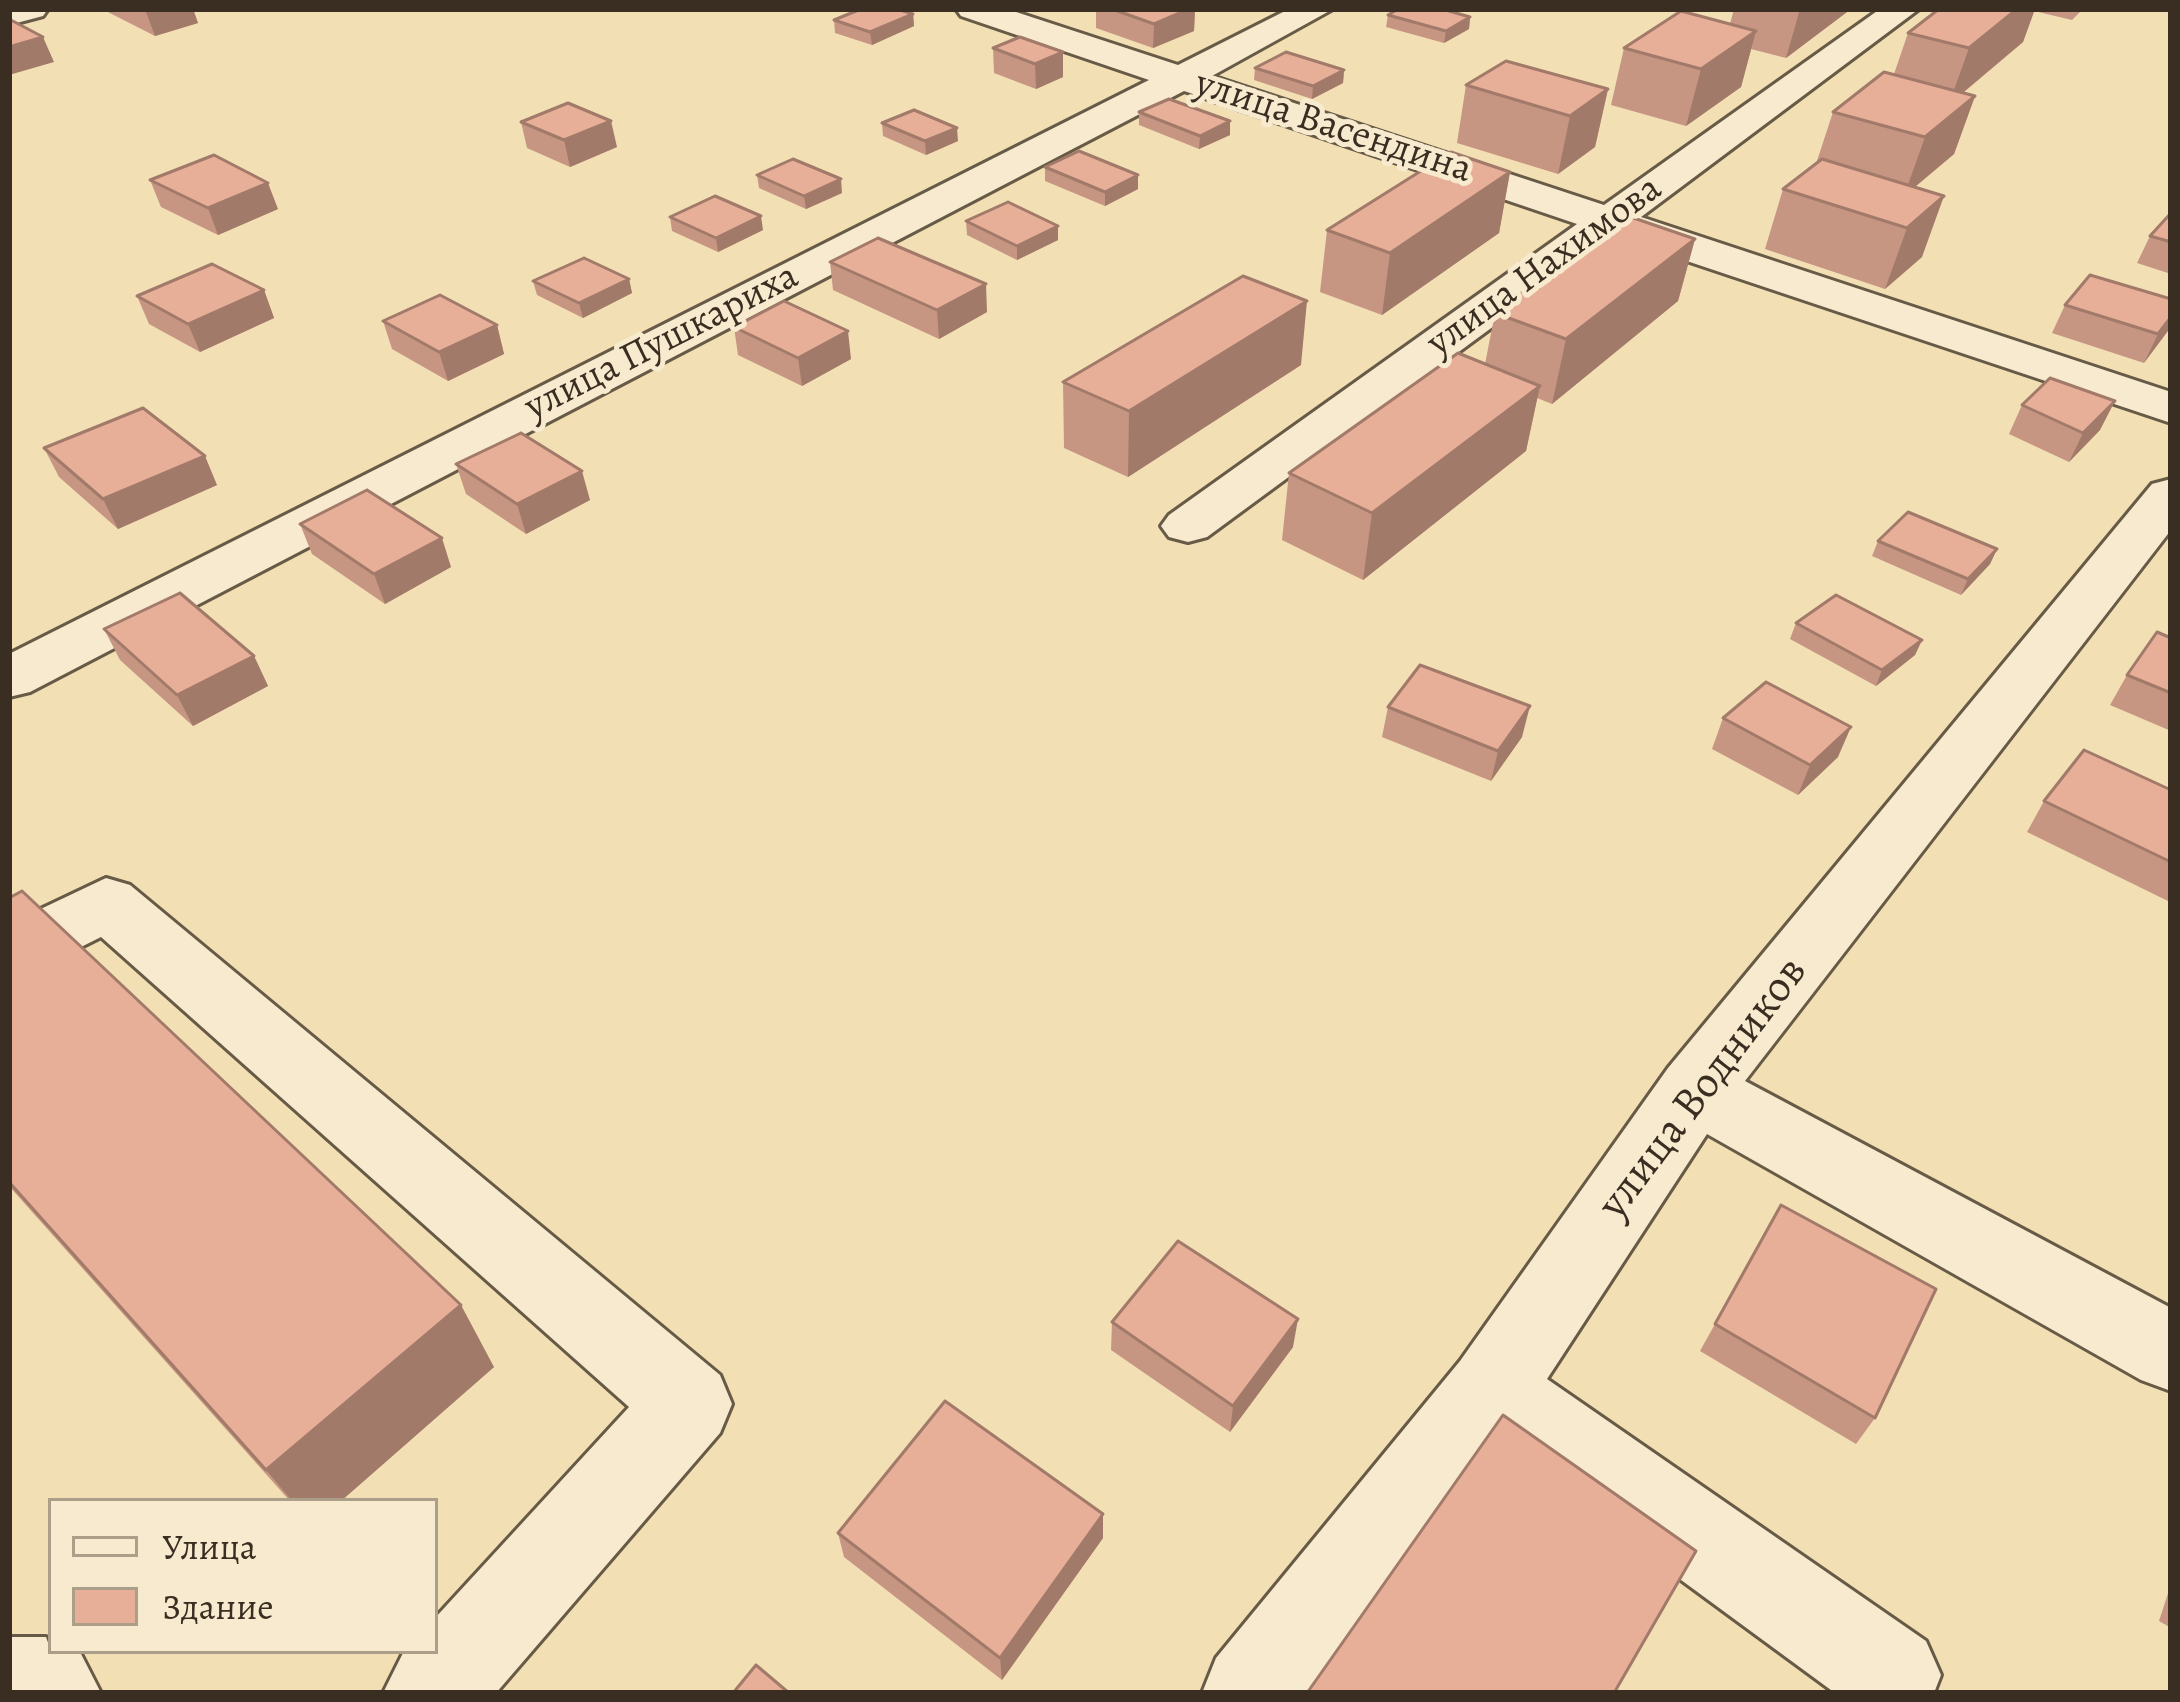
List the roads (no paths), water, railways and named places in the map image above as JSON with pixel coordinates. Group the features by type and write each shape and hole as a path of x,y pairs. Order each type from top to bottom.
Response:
{"street":[{"path":"9,15 31,9"},
{"name":"улица Васендина","path":"973,9 2171,408"},
{"name":"улица Пушкариха","path":"9,678 1316,9"},
{"name":"улица Нахимова","path":"1188,526 1902,9"},
{"name":"улица Водников","path":"1251,1693 1491,1390 1695,1090 2171,496"},
{"path":"9,956 106,903 689,1404 432,1693"},
{"path":"1695,1090 2171,1352"},
{"path":"1491,1390 1892,1675 1885,1693"},
{"path":"9,1686 46,1686 52,1693"}]}
